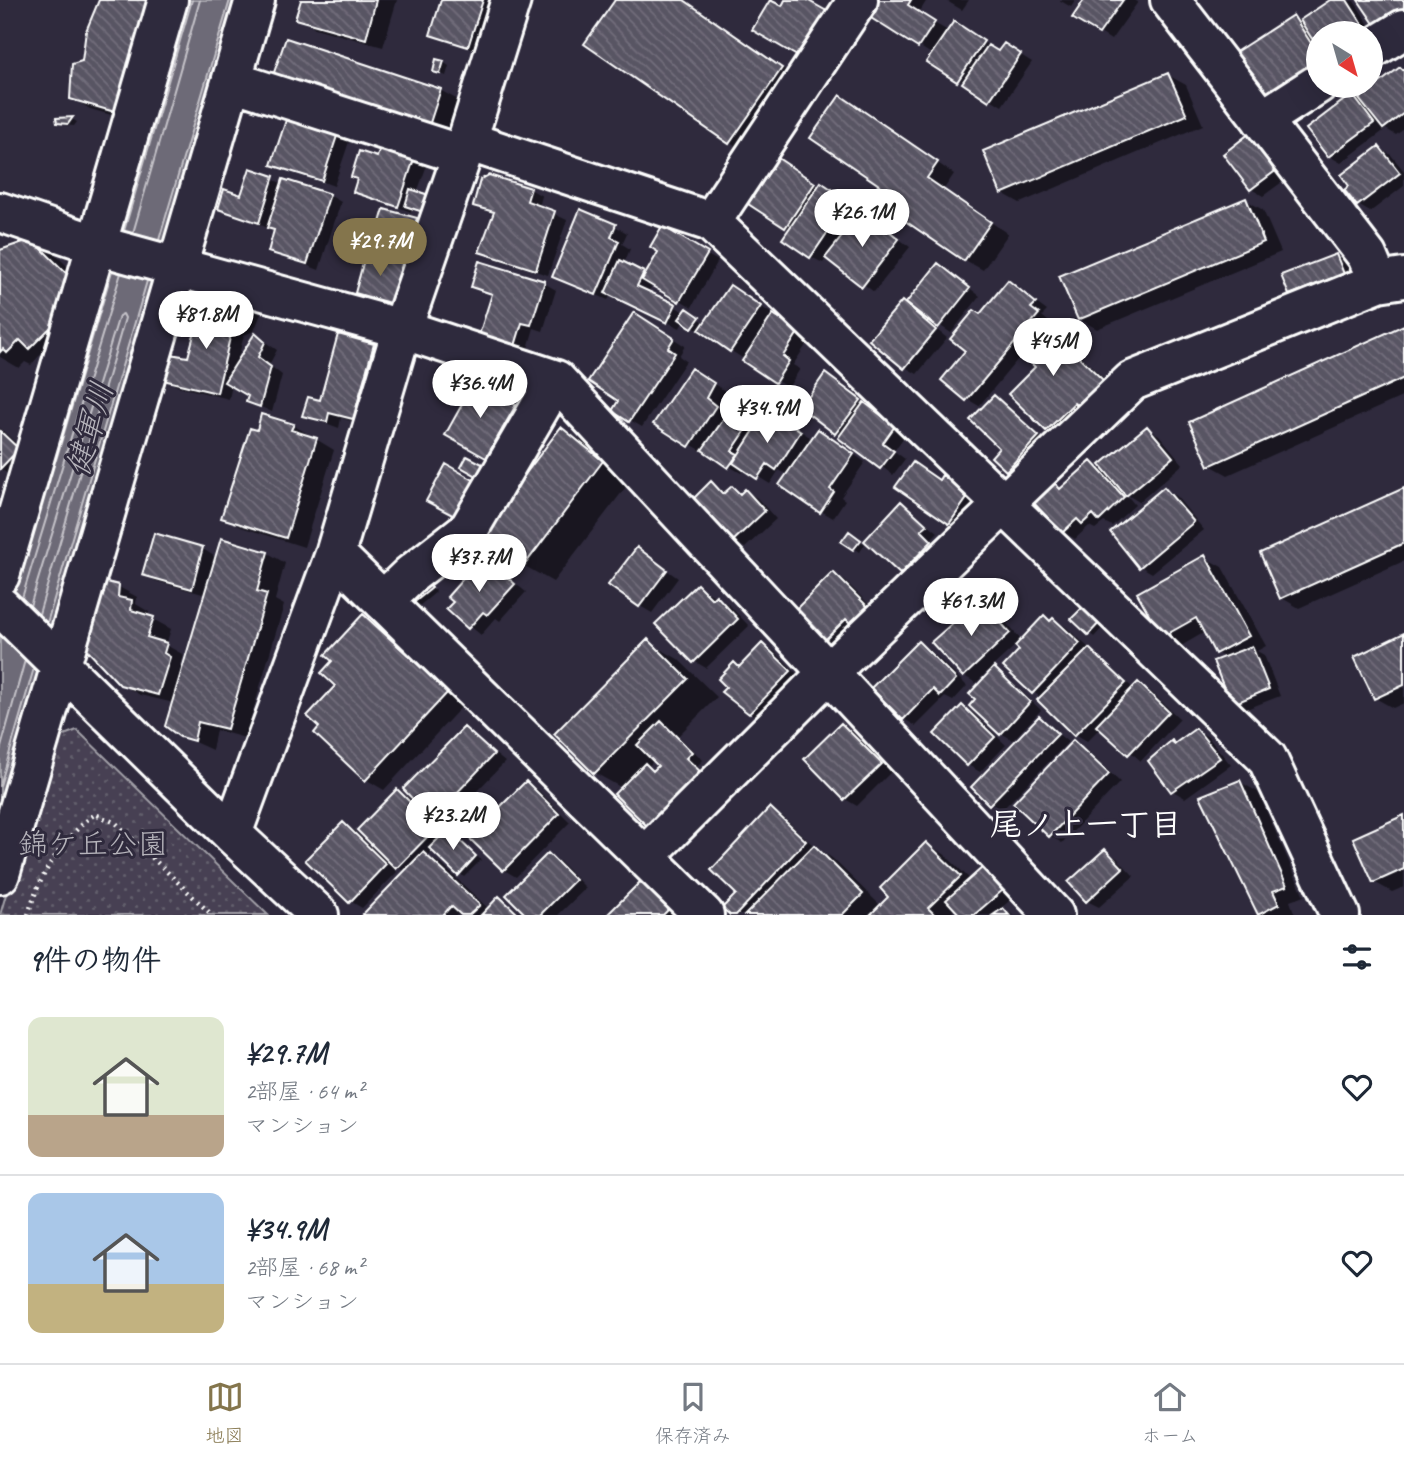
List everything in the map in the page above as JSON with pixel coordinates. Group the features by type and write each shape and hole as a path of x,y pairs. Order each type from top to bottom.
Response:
{"street":[{"path":"0,575 168,0"},
{"path":"0,874 59,664 255,0"},
{"path":"232,834 335,554 402,329 465,148 511,0"},
{"path":"711,222 858,0"},
{"path":"644,857 1002,503 1132,381 1391,280 1367,256 1170,0"},
{"path":"1383,42 1404,29"},
{"path":"232,81 711,222 1267,758 1340,915"},
{"path":"1262,120 1306,92"},
{"path":"0,212 97,245 402,329 556,380 1054,915"},
{"path":"383,601 410,575 469,529 556,380"},
{"path":"335,554 704,915"},
{"path":"0,606 232,834 319,915"}],"path":[{"path":"28,915 36,886 77,828 95,814 116,822 212,915"}],"green space":[{"name":"錦ケ丘公園","path":"77,730 268,915 0,915 51,740"}],"water":[{"name":"健軍川","path":"185,0 246,0 0,840 0,616"}],"building":[{"path":"99,0 151,0 118,113 70,99 72,64 82,61 86,31"},
{"path":"301,0 376,0 366,39 295,19"},
{"path":"441,0 483,0 468,47 430,35"},
{"path":"615,0 684,0 782,68 729,144 584,44"},
{"path":"770,0 782,6 785,0 807,0 832,14 804,60 752,30"},
{"path":"871,0 911,0 908,5 935,22 918,48 863,13"},
{"path":"1084,0 1123,0 1099,34 1072,18"},
{"path":"1330,0 1347,0 1360,21 1306,21 1306,30 1300,20"},
{"path":"1358,0 1404,0 1404,10 1383,24 1383,21 1372,21"},
{"path":"1293,15 1306,35 1306,68 1262,97 1234,53"},
{"path":"954,21 984,41 957,82 926,62"},
{"path":"286,38 441,89 427,132 271,81"},
{"path":"1004,43 1021,54 989,101 962,83 988,45 998,51"},
{"path":"436,59 444,61 440,74 433,72"},
{"path":"1400,67 1404,71 1404,113 1383,129 1359,99 1383,98 1383,80"},
{"path":"1168,73 1187,115 1001,194 983,151"},
{"path":"840,95 938,162 927,178 991,222 964,261 895,214 904,202 810,138"},
{"path":"1347,98 1355,98 1374,123 1328,157 1306,129"},
{"path":"289,111 340,127 322,181 271,165"},
{"path":"73,117 68,124 57,123 56,118"},
{"path":"1250,133 1278,169 1250,190 1223,154"},
{"path":"382,142 416,153 398,207 353,192 357,179 351,177 359,151 377,157"},
{"path":"1379,146 1400,173 1357,206 1344,190 1349,186 1341,175"},
{"path":"778,158 815,183 785,228 748,204"},
{"path":"250,168 274,176 259,223 218,209 224,189 241,195"},
{"path":"489,175 531,188 527,201 555,211 536,270 479,252 494,212 473,206 480,180"},
{"path":"283,179 330,194 307,264 268,252 274,230 267,228"},
{"path":"821,182 849,201 810,258 782,239"},
{"path":"410,189 429,195 423,212 405,206"},
{"path":"1246,198 1264,242 1078,320 1059,276"},
{"path":"384,209 417,218 405,258 372,249"},
{"path":"580,209 616,224 611,237 619,241 596,295 552,277"},
{"path":"863,210 899,239 862,287 825,258"},
{"path":"662,226 708,253 679,302 642,280 658,252 650,247"},
{"path":"32,239 72,279 58,320 29,349 20,340 7,353 3,349 0,352 0,250"},
{"path":"366,252 405,263 393,304 355,293"},
{"path":"1336,254 1344,274 1289,295 1281,275"},
{"path":"620,260 644,272 637,286 676,304 667,323 605,293"},
{"path":"479,261 545,281 531,325 522,323 515,346 479,335 492,294 471,287"},
{"path":"938,263 970,288 938,328 906,303"},
{"path":"1008,280 1036,303 1031,308 1039,314 966,401 941,380 965,351 950,339 974,310 980,314"},
{"path":"730,285 761,306 730,352 699,330"},
{"path":"902,301 936,330 904,369 869,340"},
{"path":"231,303 250,305 242,324 232,329 217,393 163,380 170,354 188,357 200,312 223,317"},
{"path":"687,308 700,317 692,328 679,319"},
{"path":"634,312 674,338 668,348 675,353 629,422 612,411 618,401 588,381"},
{"path":"773,314 799,331 783,356 789,361 775,383 742,361"},
{"path":"1044,323 1103,380 1078,406 1074,403 1046,431 1008,394 1035,367 1018,350"},
{"path":"1404,325 1404,378 1209,466 1189,422"},
{"path":"255,333 265,342 258,357 271,367 260,407 246,402 248,396 224,382"},
{"path":"338,334 374,344 353,419 329,413 327,422 302,416 308,397 320,400"},
{"path":"691,368 714,383 706,398 716,406 689,447 653,424"},
{"path":"825,373 861,400 835,434 801,408"},
{"path":"474,383 516,405 486,458 445,435"},
{"path":"994,395 1039,436 1006,471 991,457 999,448 970,420"},
{"path":"864,402 895,426 883,443 894,451 880,469 838,438"},
{"path":"768,409 801,431 776,470 767,464 757,479 733,463"},
{"path":"728,413 748,427 732,451 738,454 728,468 702,450"},
{"path":"261,414 294,424 291,430 317,438 286,538 221,518 250,428 257,430"},
{"path":"1147,426 1173,457 1126,496 1100,465"},
{"path":"561,427 603,461 523,567 479,535"},
{"path":"818,429 854,454 830,489 834,492 820,513 779,485"},
{"path":"0,431 19,449 0,469"},
{"path":"467,456 490,468 484,480 461,467"},
{"path":"1091,461 1124,497 1099,521 1093,514 1082,524 1077,519 1062,533 1032,501 1053,481 1060,489"},
{"path":"913,462 939,480 942,475 970,494 949,524 895,487"},
{"path":"446,464 482,485 456,517 426,501"},
{"path":"711,481 723,494 732,486 740,494 745,489 765,511 732,542 692,500"},
{"path":"1164,487 1194,522 1139,568 1110,532"},
{"path":"1404,488 1404,543 1280,599 1260,553"},
{"path":"901,501 927,525 921,530 932,541 900,574 864,541"},
{"path":"849,531 861,540 853,550 841,542"},
{"path":"154,533 203,547 192,589 142,575"},
{"path":"221,538 268,552 257,591 267,594 227,729 198,722 194,741 180,737 165,726"},
{"path":"637,547 667,570 639,607 608,585"},
{"path":"1205,555 1249,636 1215,654 1196,618 1162,637 1137,593"},
{"path":"487,559 515,584 487,615 483,612 468,629 446,609 453,602 447,597 468,573 472,576"},
{"path":"833,572 869,608 852,625 846,619 823,642 793,612"},
{"path":"420,575 432,588 411,605 400,593"},
{"path":"107,582 119,585 118,597 132,600 131,610 154,617 147,637 167,643 164,653 170,657 158,695 120,685 86,649 85,634 95,589"},
{"path":"697,584 712,599 716,595 738,619 693,663 655,624"},
{"path":"980,599 1010,633 963,677 931,642"},
{"path":"1085,605 1102,620 1088,635 1071,619"},
{"path":"363,614 448,692 365,781 314,733 319,727 307,716 335,686 321,673 332,661 325,655"},
{"path":"1044,615 1050,621 1053,618 1080,643 1032,694 1003,667 1019,650 1015,646"},
{"path":"1404,633 1404,685 1374,699 1354,657"},
{"path":"648,639 688,679 594,774 554,734"},
{"path":"918,641 956,679 940,696 933,689 903,720 871,688"},
{"path":"762,643 791,671 749,714 721,692 726,687 718,679 734,662 739,667"},
{"path":"1252,646 1269,689 1231,705 1213,661"},
{"path":"1089,648 1126,683 1074,736 1037,700"},
{"path":"994,667 1030,702 1000,735 969,706 975,699 969,694"},
{"path":"1138,682 1169,712 1128,755 1096,726"},
{"path":"962,705 995,737 967,766 934,734"},
{"path":"1039,716 1058,734 989,805 971,787"},
{"path":"661,721 692,752 686,758 703,774 650,829 614,794 645,763 653,771 658,766 637,745"},
{"path":"841,723 882,764 844,800 804,759"},
{"path":"464,727 494,754 432,819 403,789"},
{"path":"1196,728 1220,758 1171,792 1148,761 1172,740 1174,744"},
{"path":"1073,740 1109,774 1049,837 1013,803"},
{"path":"1240,780 1287,886 1273,891 1279,904 1258,915 1200,796"},
{"path":"526,781 559,814 503,871 469,838"},
{"path":"397,789 436,828 396,869 357,830"},
{"path":"770,807 806,841 736,915 730,915 722,908 736,894 711,870"},
{"path":"1404,815 1404,869 1373,883 1353,838"},
{"path":"343,822 386,864 349,903 305,860"},
{"path":"448,829 476,856 458,876 429,848"},
{"path":"926,842 961,876 928,908 935,915 870,915 888,897 880,888"},
{"path":"814,845 863,894 842,915 745,915"},
{"path":"1105,849 1123,868 1086,902 1068,882"},
{"path":"423,852 480,905 469,915 461,915 451,906 443,915 362,915"},
{"path":"548,853 575,880 540,915 526,915 506,895"},
{"path":"983,867 1003,890 974,915 960,915 946,900"},
{"path":"641,881 669,909 663,915 607,915"},
{"path":"499,896 519,915 481,915"},
{"path":"1003,908 1009,915 993,915"}],"district":[{"name":"尾ノ上一丁目","path":"1086,824"}]}
